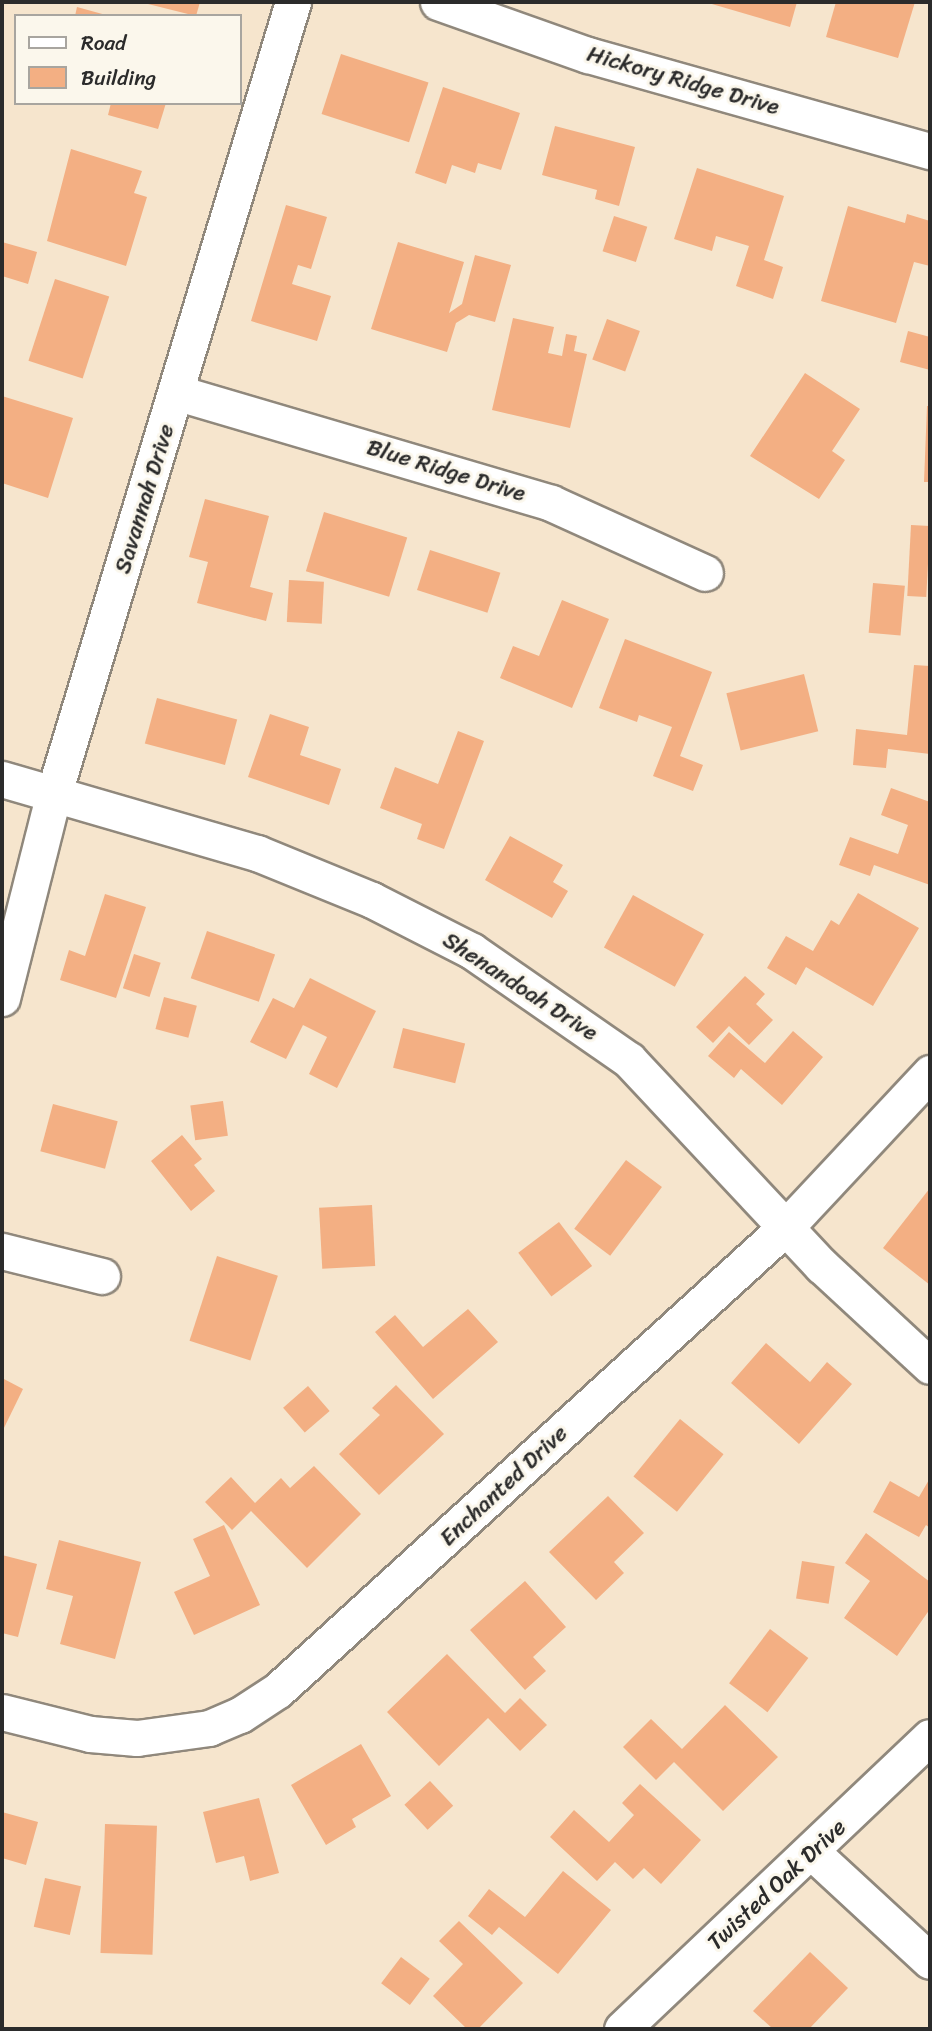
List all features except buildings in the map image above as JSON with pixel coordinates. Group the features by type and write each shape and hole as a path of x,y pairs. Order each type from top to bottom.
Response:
{"street":[{"name":"Savannah Drive","path":"2,998 54,793 178,393 293,2"},
{"name":"Hickory Ridge Drive","path":"438,2 588,55 930,151"},
{"name":"Blue Ridge Drive","path":"178,393 538,499 705,573"},
{"name":"Shenandoah Drive","path":"2,779 257,853 372,901 472,951 629,1060 869,1313 930,1366"},
{"name":"Enchanted Drive","path":"2,1712 90,1734 137,1738 209,1728 240,1714 336,1640 786,1227 930,1073"},
{"path":"2,1251 102,1276"},
{"name":"Twisted Oak Drive","path":"622,2029 813,1853 930,1737"},
{"path":"813,1853 930,1961"}]}
